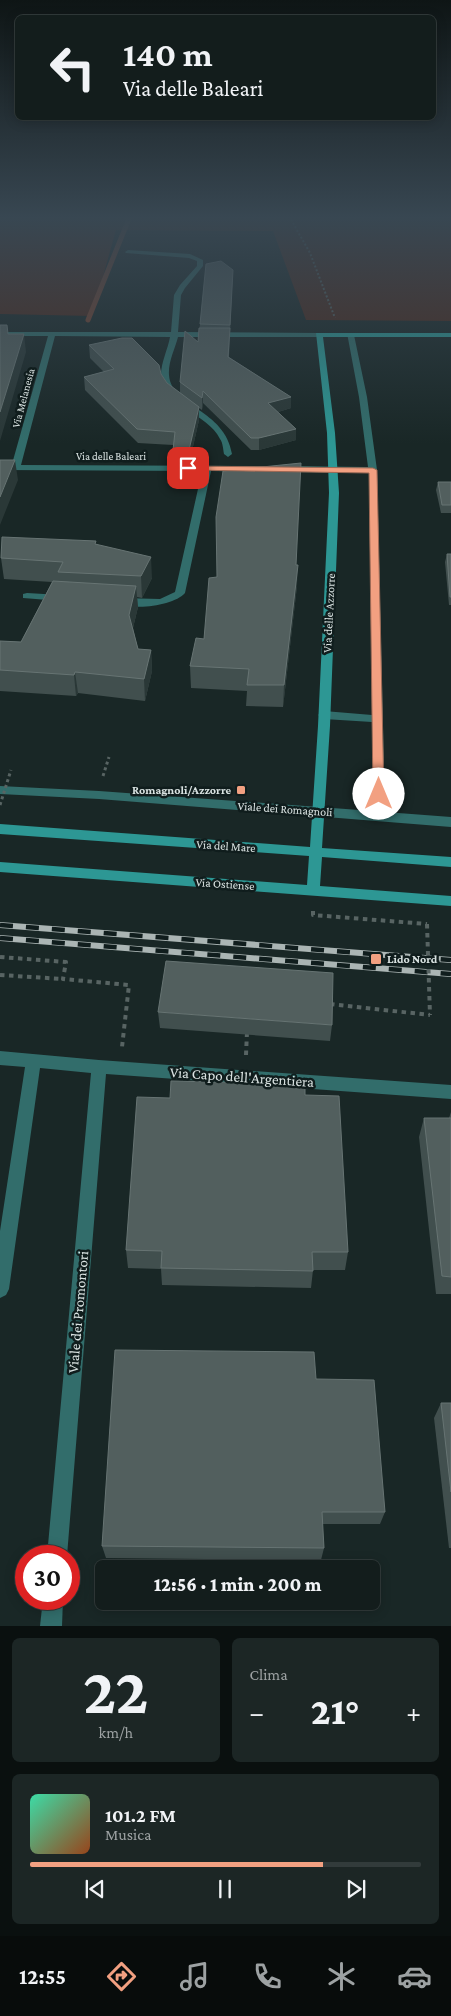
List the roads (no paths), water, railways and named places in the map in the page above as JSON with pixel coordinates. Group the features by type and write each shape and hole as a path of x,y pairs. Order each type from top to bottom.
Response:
{"street":[{"path":"180,292 177,297 174,335 165,371 167,384 182,401 222,432 229,446 228,454"},
{"path":"0,334 451,335"},
{"name":"Via Melanesia","path":"16,467 52,334"},
{"name":"Via delle Azzorre","path":"313,891 324,715 334,470 319,335"},
{"path":"350,335 363,397 373,470 379,816"},
{"name":"Via delle Baleari","path":"0,467 373,470"},
{"path":"111,601 164,602 180,593 207,468"},
{"path":"28,596 74,599"},
{"path":"324,715 378,719"},
{"name":"Viale dei Romagnoli","path":"0,790 451,822"},
{"name":"Via del Mare","path":"0,830 451,862"},
{"name":"Via Ostiense","path":"0,867 451,901"},
{"name":"Via Capo dell'Argentiera","path":"0,1058 119,1069 451,1092"},
{"path":"0,1289 33,1062"},
{"name":"Viale dei Promontori","path":"58,1545 99,1067"},
{"path":"51,1626 52,1610"}],"waterway":[{"path":"88,320 99,292"}],"railway":[{"path":"0,925 451,960"},
{"path":"0,938 451,974"}],"place":[{"name":"Romagnoli/Azzorre","path":"241,790"},
{"name":"Lido Nord","path":"376,959"}]}
